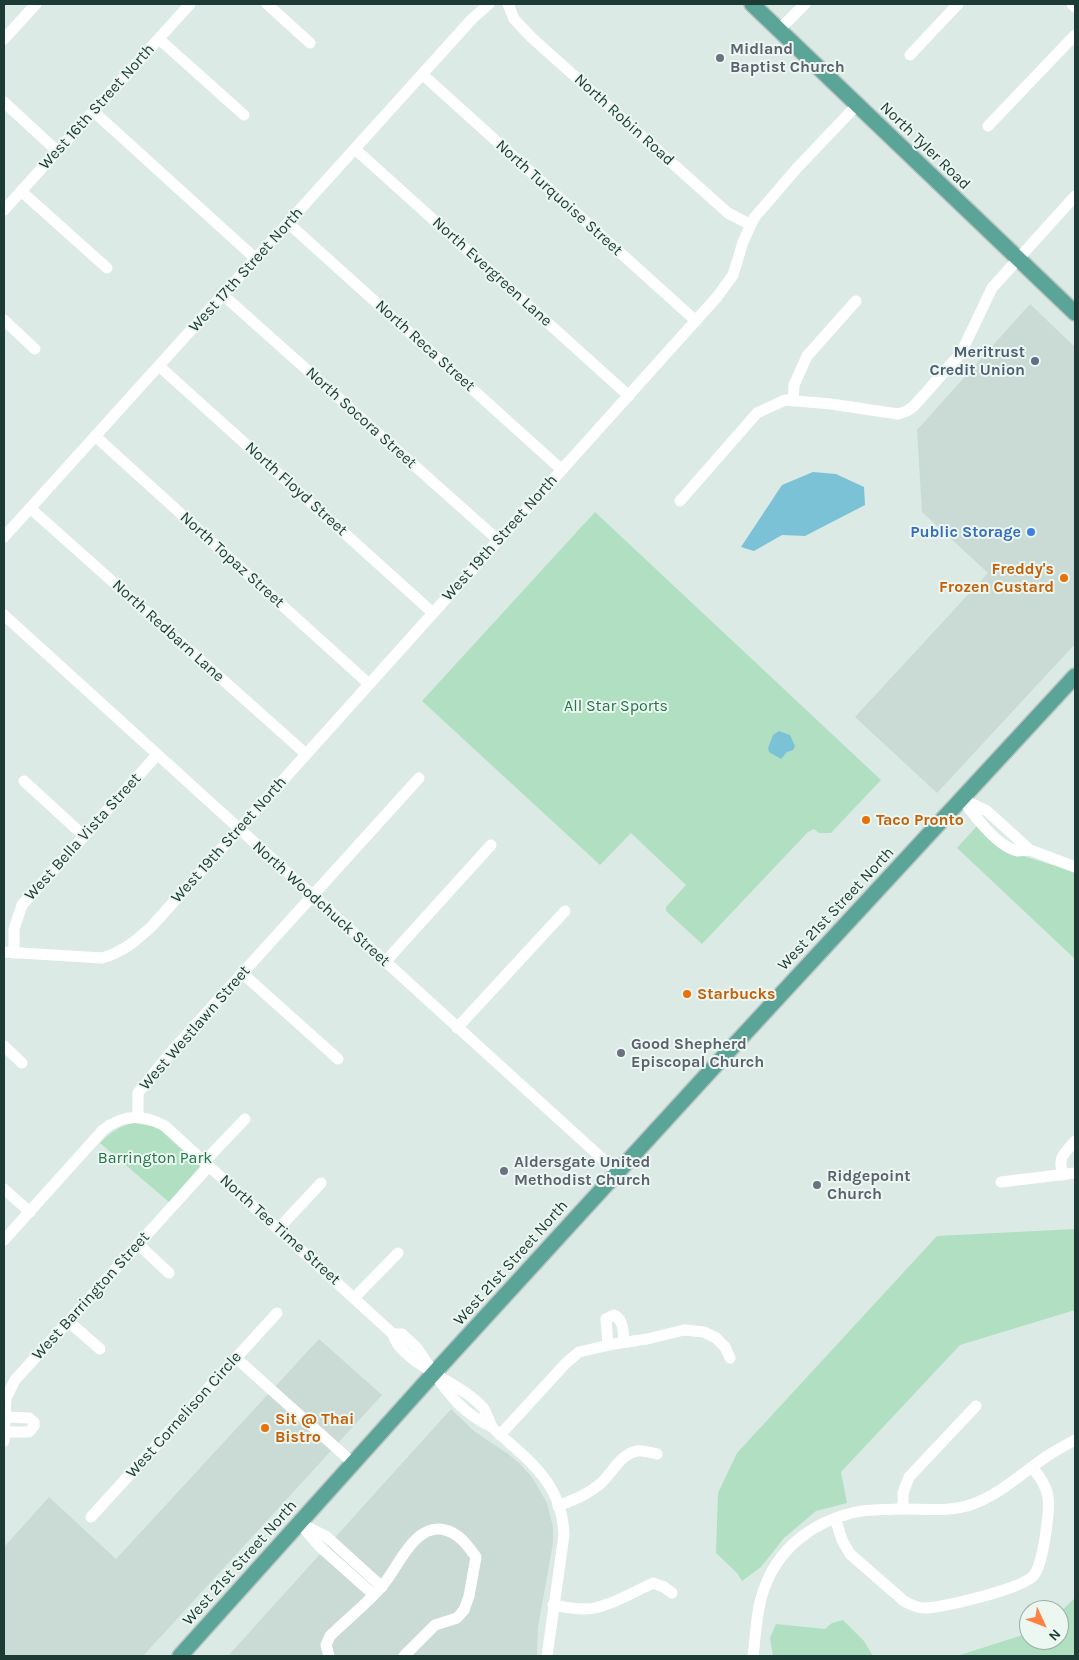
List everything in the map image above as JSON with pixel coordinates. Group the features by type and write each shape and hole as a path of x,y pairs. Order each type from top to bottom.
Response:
{"main road":[{"name":"North Tyler Road","path":"752,4 1075,313"},
{"name":"West 21st Street North","path":"180,1656 617,1172 1075,676"}],"street":[{"path":"4,39 36,4"},
{"name":"West 16th Street North","path":"4,210 190,4"},
{"path":"266,4 310,43"},
{"name":"West 17th Street North","path":"4,537 472,19 489,4"},
{"name":"North Robin Road","path":"508,4 514,19 532,38 728,213 751,225"},
{"path":"779,30 805,4"},
{"path":"910,55 958,4"},
{"path":"1072,4 1075,7"},
{"path":"988,126 1075,35"},
{"path":"159,38 244,115"},
{"name":"North Turquoise Street","path":"422,74 696,321"},
{"path":"4,102 57,151"},
{"name":"West 19th Street North","path":"9,952 102,958 116,954 136,941 152,926 717,297 733,275 743,242 754,218 857,105"},
{"path":"93,111 256,259"},
{"name":"North Evergreen Lane","path":"355,148 629,396"},
{"path":"21,191 107,268"},
{"path":"680,501 758,413 785,400 830,404 889,414 907,412 962,353 992,288 1017,258 1075,196"},
{"name":"North Reca Street","path":"288,223 562,470"},
{"name":"North Socora Street","path":"223,295 498,540"},
{"path":"792,401 794,385 807,356 856,301"},
{"path":"4,320 35,349"},
{"name":"North Floyd Street","path":"159,366 433,613"},
{"name":"North Topaz Street","path":"95,436 369,684"},
{"name":"North Redbarn Lane","path":"30,508 306,754"},
{"name":"North Woodchuck Street","path":"4,615 617,1172"},
{"name":"West Bella Vista Street","path":"9,952 22,905 158,755"},
{"name":"West Westlawn Street","path":"138,1117 138,1093 171,1052 419,778"},
{"path":"24,781 84,836"},
{"path":"962,799 977,820 996,838 1017,851 1030,850 1075,867"},
{"path":"385,962 491,845"},
{"path":"457,1028 565,911"},
{"path":"242,973 338,1059"},
{"path":"4,1046 22,1063"},
{"path":"4,1240 103,1130 127,1117 138,1117"},
{"name":"North Tee Time Street","path":"138,1117 154,1120 165,1126 393,1334 402,1334 417,1348 452,1399 476,1420 496,1431 543,1474 554,1493 563,1522 564,1535 547,1656"},
{"name":"West Barrington Street","path":"4,1437 6,1398 15,1380 138,1244 245,1119"},
{"path":"1062,1175 1059,1163 1062,1155 1075,1141"},
{"path":"1001,1182 1075,1173"},
{"path":"278,1229 321,1183"},
{"path":"4,1189 30,1212"},
{"path":"138,1244 169,1272"},
{"path":"354,1298 398,1253"},
{"name":"West Cornelison Circle","path":"91,1517 277,1313"},
{"path":"608,1345 606,1319 614,1315 618,1316 622,1324 624,1342"},
{"path":"68,1321 100,1349"},
{"path":"496,1431 579,1352 684,1330 704,1332 716,1338 725,1347 730,1358"},
{"path":"236,1358 353,1463"},
{"path":"903,1509 903,1493 909,1478 976,1406"},
{"path":"4,1437 29,1432 34,1426 34,1422 29,1418 5,1417"},
{"path":"753,1656 760,1604 764,1589 776,1564 797,1539 822,1524 852,1512 903,1509 926,1510 962,1507 972,1504 1002,1488 1052,1453 1075,1440"},
{"path":"558,1506 586,1494 602,1483 628,1455 638,1451 657,1454"},
{"path":"835,1518 842,1540 850,1554 904,1601 913,1606 924,1608 952,1604 1020,1583 1028,1580 1034,1574 1042,1553 1048,1516 1048,1498 1042,1480 1032,1467"},
{"path":"300,1523 327,1537 382,1587"},
{"path":"300,1523 319,1546 374,1596"},
{"path":"329,1656 326,1645 330,1636 382,1587 415,1539 424,1531 438,1528 451,1531 468,1545 476,1557 471,1589 464,1610 457,1618 435,1625 404,1656"},
{"path":"553,1605 584,1610 592,1609 653,1583 664,1587 672,1593"}],"shaded area":[{"path":"1030,304 1075,347 1075,644 937,793 855,717 988,573 922,512 917,430"},
{"path":"319,1339 382,1395 143,1656 4,1656 4,1547 49,1497 116,1559"},
{"path":"451,1409 474,1431 519,1463 532,1477 547,1503 553,1527 553,1543 538,1627 537,1655 228,1656"}],"green space":[{"name":"All Star Sports","path":"595,512 881,780 831,833 819,833 814,829 808,832 702,944 666,911 666,907 686,885 631,833 600,865 422,701"},
{"path":"977,826 1017,854 1075,872 1075,959 957,848"},
{"name":"Barrington Park","path":"134,1123 157,1127 200,1166 169,1202 100,1143 116,1130"},
{"path":"1075,1229 1075,1310 960,1345 841,1472 847,1503 816,1511 784,1538 761,1567 742,1581 737,1573 716,1553 718,1493 737,1453 937,1236"},
{"path":"1075,1598 1075,1656 957,1656 1019,1636 1019,1650 1069,1650 1069,1604"},
{"path":"843,1620 864,1641 873,1656 773,1656 770,1638 776,1624 825,1629 832,1623"}],"water":[{"path":"813,472 836,474 864,487 865,505 805,536 782,535 754,551 741,547 782,485"},
{"path":"779,731 790,735 795,746 793,750 787,752 781,759 769,752 768,748 773,735"}],"place":[{"name":"Midland Baptist Church","path":"720,58"},
{"name":"Meritrust Credit Union","path":"1035,361"},
{"name":"Public Storage","path":"1031,532"},
{"name":"Freddy's Frozen Custard","path":"1064,578"},
{"name":"Taco Pronto","path":"866,820"},
{"name":"Starbucks","path":"687,994"},
{"name":"Good Shepherd Episcopal Church","path":"621,1053"},
{"name":"Aldersgate United Methodist Church","path":"504,1171"},
{"name":"Ridgepoint Church","path":"817,1185"},
{"name":"Sit @ Thai Bistro","path":"265,1428"}]}
